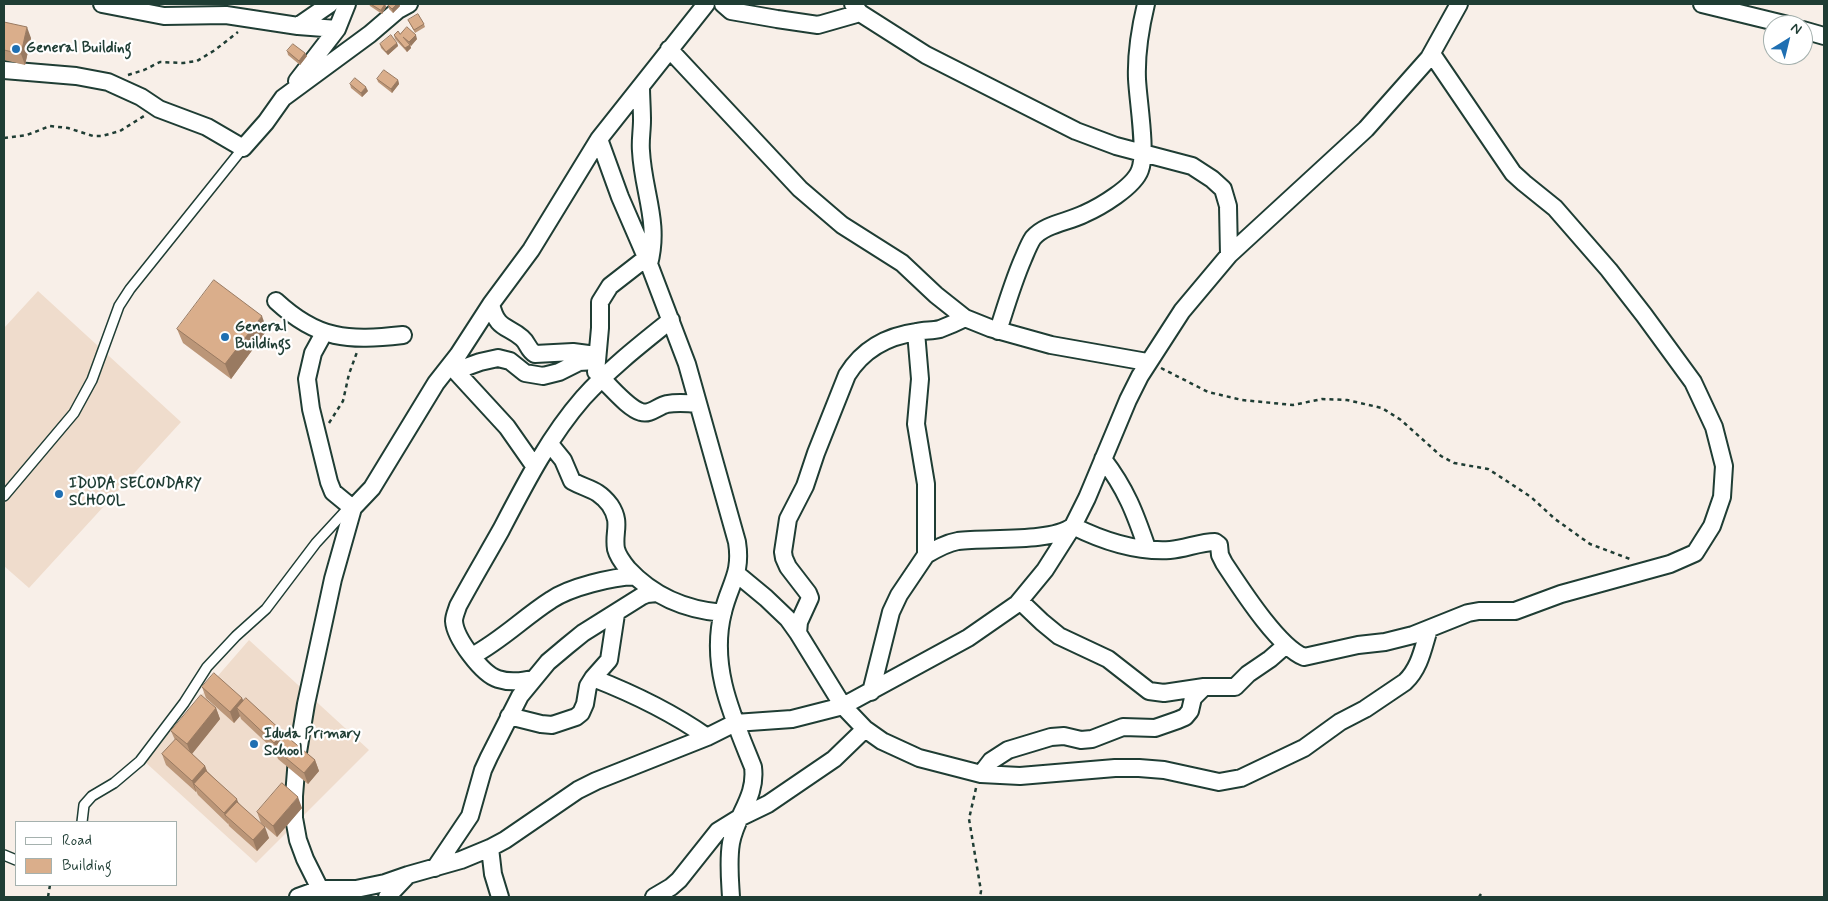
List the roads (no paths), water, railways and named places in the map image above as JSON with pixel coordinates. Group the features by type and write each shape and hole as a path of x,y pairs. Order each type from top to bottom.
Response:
{"street":[{"path":"102,4 164,16 214,14 298,26 336,29"},
{"path":"298,26 330,4"},
{"path":"4,70 76,76 108,82 141,97 159,109 207,127 243,148 266,122 336,29 347,4"},
{"path":"283,98 370,34 398,10 409,4"},
{"path":"320,889 298,840 294,796 306,704 333,579 353,508 372,488 432,390 453,368 491,304 531,250 599,139 706,4"},
{"path":"723,4 731,10 738,12 818,25 856,8 926,55 1054,120 1099,140 1142,154 1192,166 1219,184 1223,190 1228,206 1229,255"},
{"path":"998,331 1015,278 1034,237 1044,230 1085,214 1114,197 1136,176 1141,168 1142,154 1137,61 1139,34 1146,4"},
{"path":"298,897 320,889 356,889 384,883 461,860 490,848 534,821 578,790 596,781 707,737 735,723 792,719 843,706 994,622 1020,601 1045,570 1072,526 1087,498 1128,400 1147,362 1182,311 1229,255 1366,129 1432,54 1459,4"},
{"path":"1702,4 1763,19"},
{"path":"1708,4 1719,4"},
{"path":"669,49 800,190 842,225 902,263 936,295 965,318 998,331 1051,345 1147,362"},
{"path":"1072,526 1111,543 1131,547 1168,550 1217,542 1222,560 1235,581 1286,646 1302,656 1309,657 1358,645 1401,639 1468,613 1515,612 1561,594 1655,568 1699,550 1712,526 1722,497 1724,466 1714,427 1693,382 1628,292 1555,208 1513,173 1432,54"},
{"path":"598,383 597,358 600,302 610,286 647,261 653,249 652,214 640,150 642,122 641,86"},
{"path":"599,139 620,197 671,320 687,364 737,542 740,559 737,574 723,612 720,659 723,690 753,767 754,776 753,789 739,818 731,843 729,865 731,897"},
{"path":"276,301 299,320 324,333 370,338 403,335"},
{"path":"491,304 493,312 502,325 522,338 535,354 574,352 597,358"},
{"path":"798,633 799,622 810,598 788,567 784,558 783,552 788,519 806,486 816,453 854,363 873,347 885,340 916,332 938,330 965,318"},
{"path":"534,679 510,681 497,679 486,672 472,656 456,627 454,621 458,606 535,467 572,412 598,383 630,353 671,320"},
{"path":"916,332 920,379 916,424 926,484 926,555"},
{"path":"324,333 312,353 307,379 311,409 333,492 350,506"},
{"path":"453,368 498,358 510,361 525,373 544,376 559,372 579,362 597,358"},
{"path":"453,368 507,427 535,467"},
{"path":"598,383 640,412 649,412 663,405 676,403 698,404"},
{"path":"550,444 563,460 572,480 595,490 610,505 616,516 618,526 616,549 620,558 635,576 657,593 690,608 723,612"},
{"path":"1103,459 1126,493 1147,548"},
{"path":"871,692 891,612 899,594 926,555 942,546 958,541 1041,536 1065,532 1072,526"},
{"path":"737,574 778,609 798,633 843,706 865,729 882,741 918,758 981,774 1030,775 1138,768 1164,770 1220,782 1241,778 1299,751 1340,722 1365,709 1405,682 1420,659 1429,629"},
{"path":"472,656 493,645 551,600 564,593 605,580 635,576"},
{"path":"435,868 470,816 483,770 520,696 548,662 583,633 642,596 657,593"},
{"path":"1020,601 1059,636 1108,659 1149,691 1164,693 1204,687 1236,686 1248,674 1286,646"},
{"path":"509,716 534,723 552,725 576,717 585,704 588,686 609,660 616,614"},
{"path":"593,678 646,700 682,720 707,737"},
{"path":"981,774 991,761 1008,750 1051,737 1064,736 1081,740 1092,739 1123,727 1155,728 1178,720 1185,717 1190,711 1193,698 1204,687"},
{"path":"654,897 679,880 718,831 768,804 834,759 865,729"},
{"path":"490,848 492,874 500,897"},
{"path":"387,897 408,875"}],"lane":[{"path":"4,506 4,496 74,413 92,380 119,306 130,289 243,148"},
{"path":"82,821 84,805 92,796 114,782 140,761 179,709 207,667 236,636 266,609 316,543 350,506"}],"place":[{"name":"General Building","path":"16,49"},
{"name":"General Buildings","path":"225,337"},
{"name":"IDUDA SECONDARY SCHOOL","path":"59,494"},
{"name":"Iduda Primary School","path":"254,744"}]}
